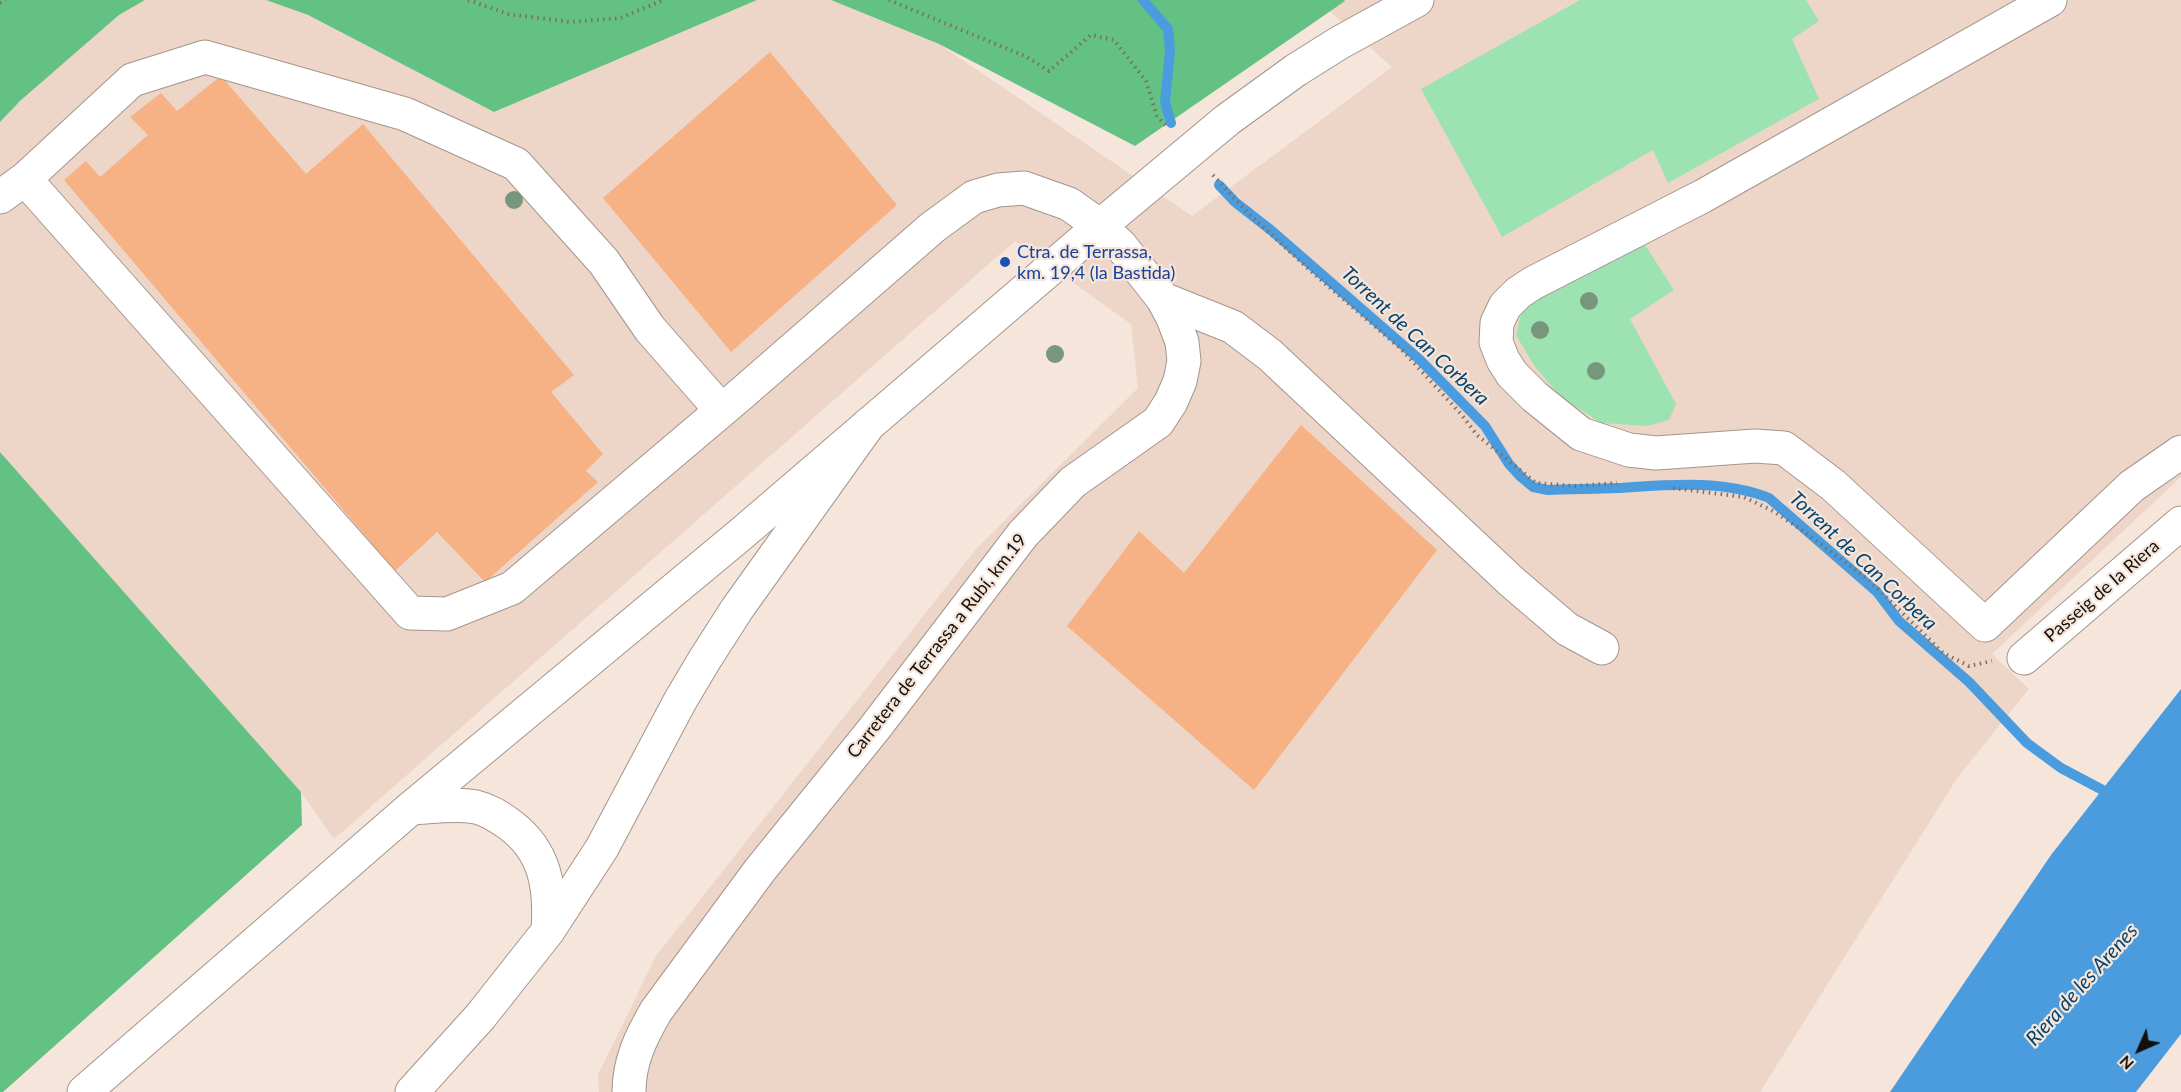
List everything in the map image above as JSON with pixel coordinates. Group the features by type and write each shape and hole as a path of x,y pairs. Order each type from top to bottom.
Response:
{"main road":[{"path":"84,1092 411,808 740,535 1227,120 1287,76 1339,43 1417,0"},
{"path":"2050,0 1713,190 1525,288 1505,306 1497,324 1496,342 1512,374 1535,397 1581,434 1629,450 1656,453 1755,446 1784,448 1833,484 1985,625 2132,486 2181,452"},
{"path":"13,188 132,80 205,57 405,114 516,164 604,262 650,329 721,410"},
{"name":"Carretera de Terrassa a Rubí, km.19","path":"13,188 410,614 447,614 512,588 933,227 974,197 998,190 1024,188 1069,204 1100,226 1134,261 1163,299 1182,342 1184,361 1180,381 1167,409 1158,422 1073,482 1023,534 874,729 760,870 657,1011 642,1036 633,1058 630,1092"},
{"path":"1163,299 1233,327 1270,355 1512,582 1567,629 1602,648"},
{"path":"412,1092 480,1017 548,931 602,848 680,701 736,609 869,424"},
{"name":"Passeig de la Riera","path":"2024,658 2181,523"},
{"path":"411,808 475,807 494,814 524,836 535,849 542,863 548,898 548,931"}],"path":[{"path":"0,3 6,0"},
{"path":"468,0 508,14 571,22 620,18 664,0"},
{"path":"889,0 1027,57 1049,71 1091,35 1114,40 1146,81 1157,116 1173,133"},
{"path":"1212,174 1250,215 1306,267 1401,349 1461,414 1476,435 1536,483 1575,486 1628,484"},
{"path":"1662,487 1744,497 1773,511 1869,580 1943,653 1969,666 2024,658"}],"shaded area":[{"path":"145,0 266,0 307,15 494,112 757,0 831,0 939,44 1192,216 1392,67 1317,0 2181,0 2181,477 1992,654 2029,689 1957,778 1760,1092 599,1092 598,1075 656,956 976,549 1138,388 1131,324 1015,241 334,839 301,792 0,452 0,122 20,101 119,15"}],"green space":[{"path":"0,0 145,0 119,15 20,101 0,122"},
{"path":"266,0 757,0 494,112 308,15"},
{"path":"831,0 1345,1 1135,146 939,44"},
{"path":"1580,0 1806,0 1819,21 1792,39 1819,99 1668,183 1653,150 1502,237 1421,89"},
{"path":"1645,245 1674,290 1630,319 1676,404 1669,420 1647,426 1601,423 1561,397 1535,367 1516,335 1521,314 1545,292"},
{"path":"0,452 301,792 302,825 3,1092 0,1092"}],"water":[{"name":"Riera de les Arenes","path":"2181,689 2181,1034 2136,1092 1890,1092 2051,855"}],"building":[{"path":"770,52 897,205 731,352 603,198"},
{"path":"221,76 306,174 363,124 574,375 551,392 603,454 586,471 598,482 485,582 437,532 395,571 64,180 86,161 100,177 148,135 130,117 161,93 177,111"},
{"path":"1301,425 1437,550 1254,790 1067,626 1139,531 1184,573"}],"waterway":[{"name":"Torrent de Can Corbera","path":"1143,0 1168,29 1170,51 1165,102 1171,123"},
{"name":"Torrent de Can Corbera","path":"1219,185 1235,202 1272,231 1419,359 1485,426 1509,464 1533,487 1548,490 1694,485 1733,488 1769,498 1877,592 1899,621 1969,682 2027,743 2061,768 2114,796"}],"place":[{"name":"Ctra. de Terrassa, km. 19,4 (la Bastida)","path":"1005,262"}]}
